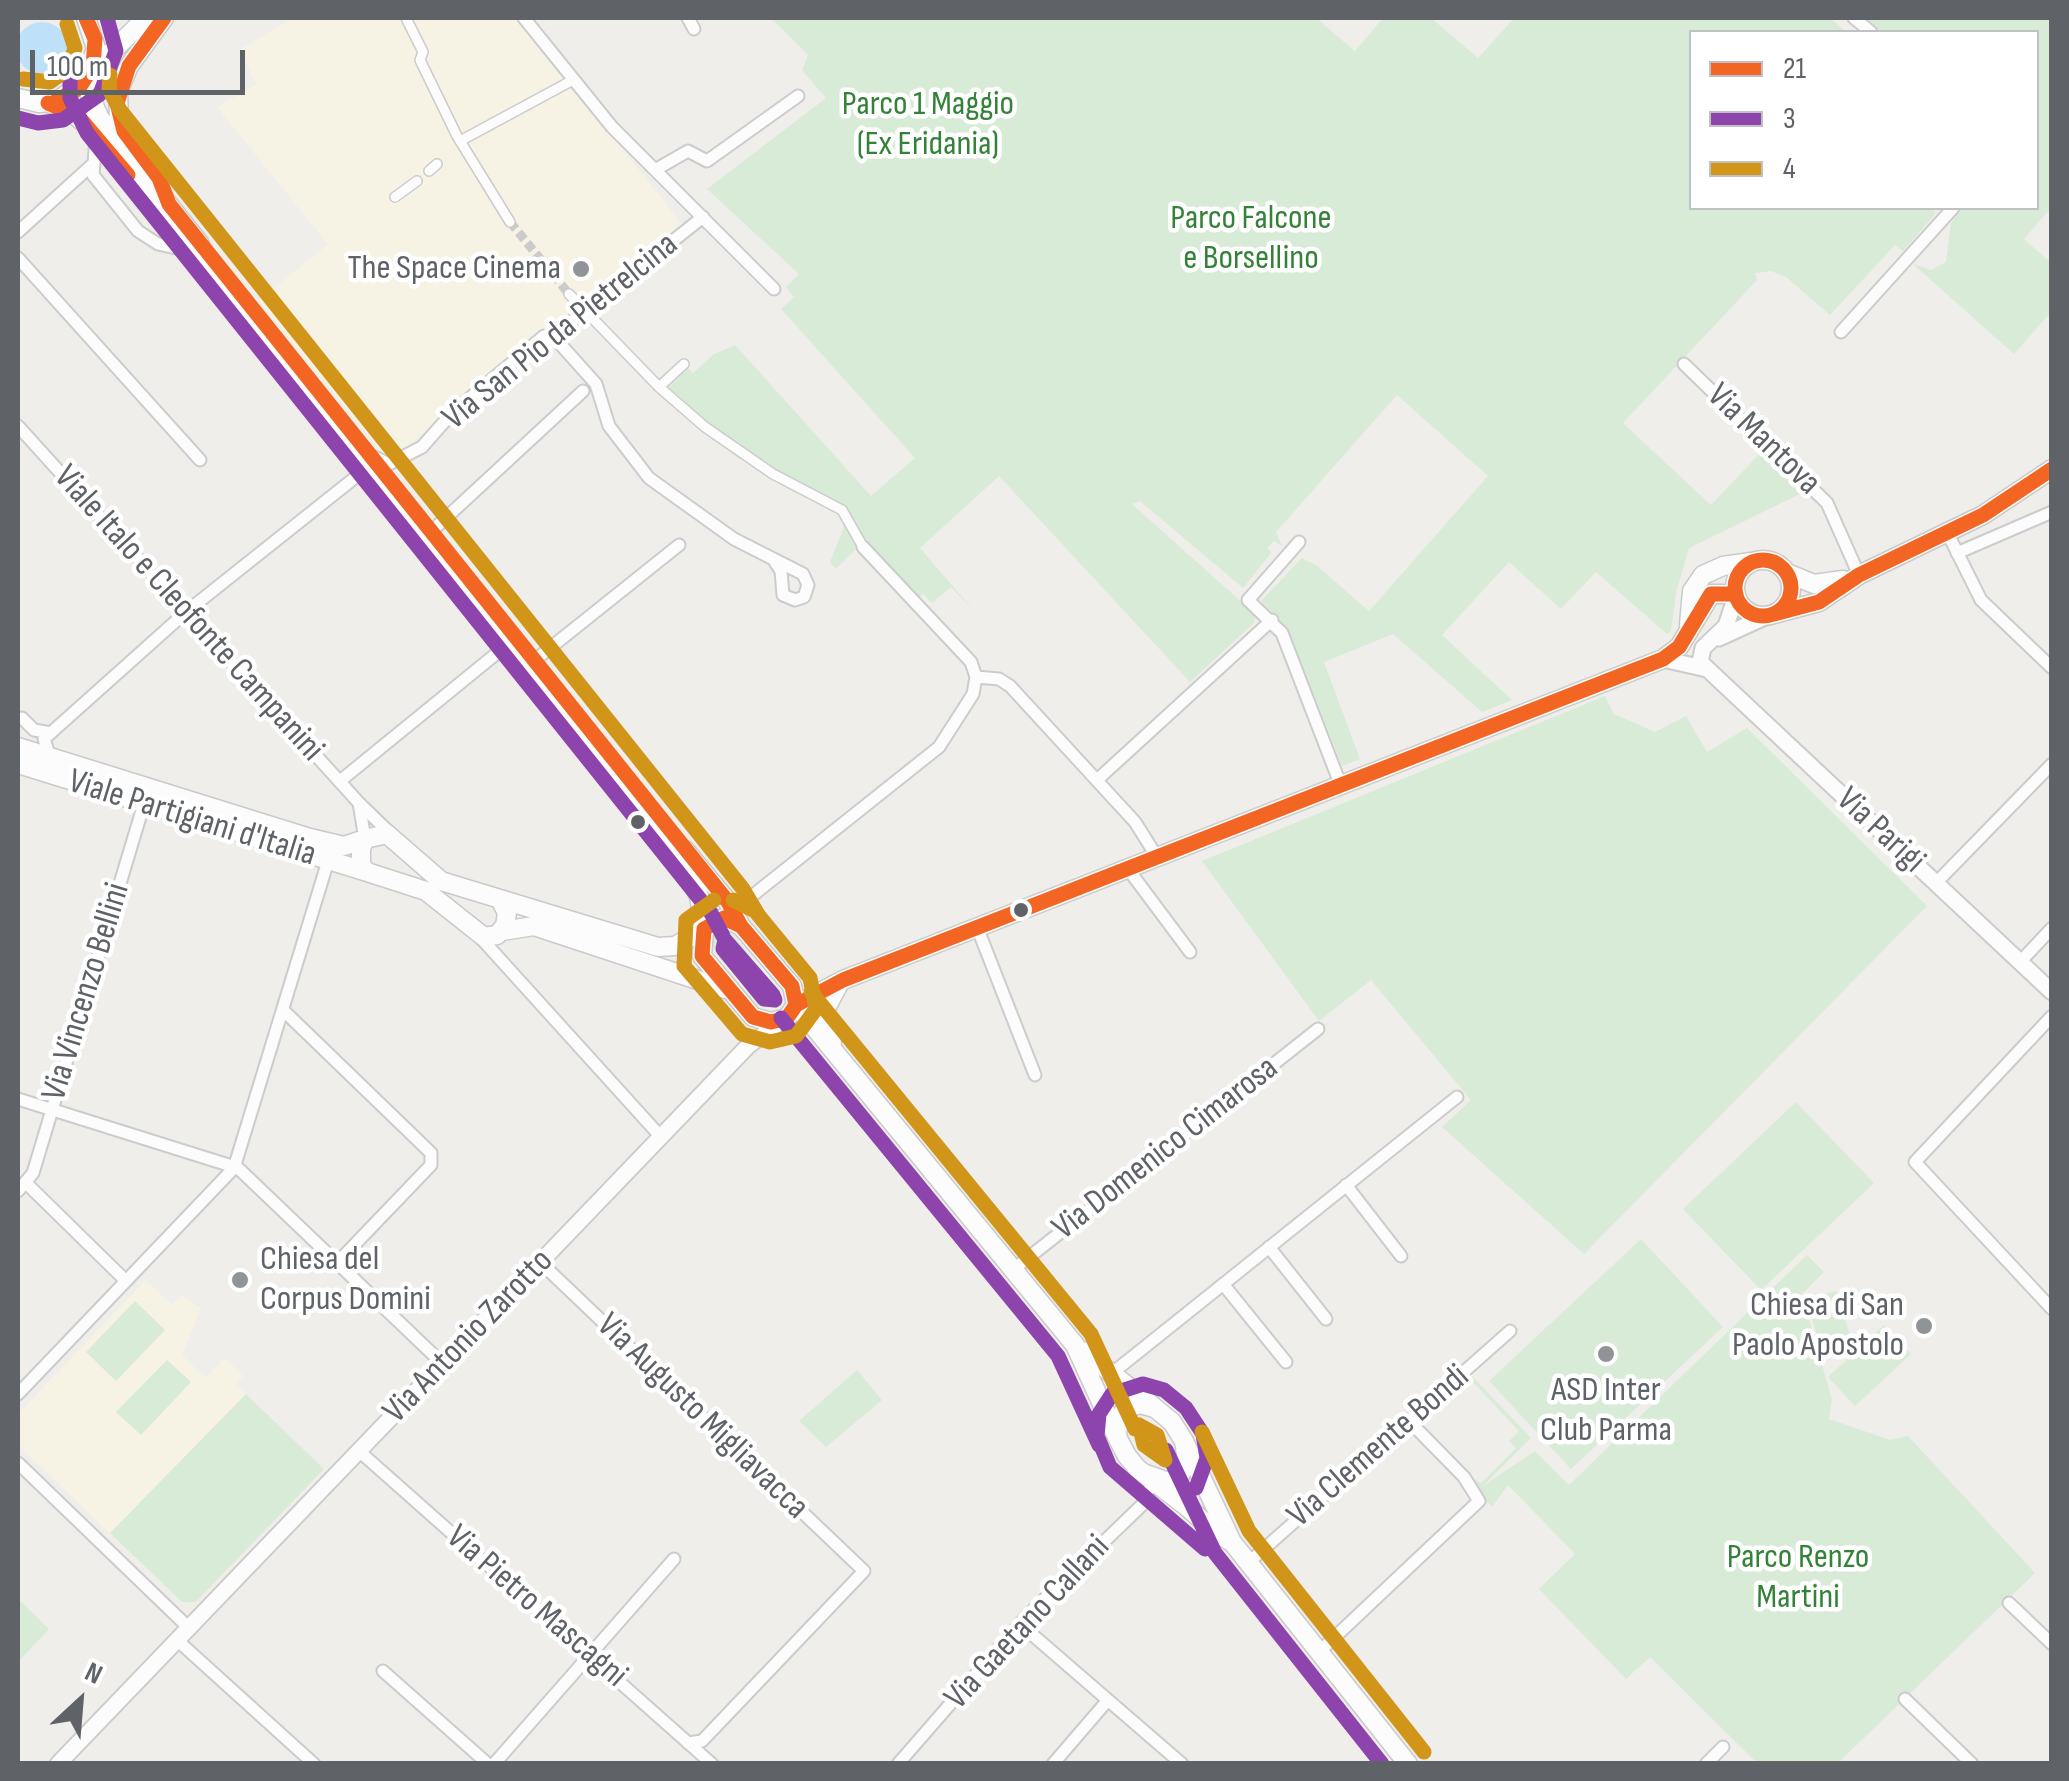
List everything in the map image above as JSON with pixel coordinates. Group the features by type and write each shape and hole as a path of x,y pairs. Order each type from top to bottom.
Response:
{"main road":[{"path":"86,18 96,48 89,93 97,113 368,454 507,645 529,665 692,879 704,929 702,956 734,998"},
{"path":"18,112 72,94 146,18"},
{"path":"164,18 127,70 117,103 124,131 157,175 170,204"},
{"path":"18,98 73,113 91,130 200,260 374,480 426,537 787,978 796,992 791,1011"},
{"path":"1754,561 1738,574 1736,595 1748,612 1770,615 1820,602 1856,576 1948,534 2052,469"},
{"path":"1687,635 1696,583 1712,569 1754,561 1772,562 1814,584 1856,576"},
{"path":"1770,615 1790,594 1787,573"},
{"path":"475,932 484,938 534,926 701,978 734,998 761,1022 791,1011 843,980 1663,659 1687,635 1711,594 1736,595"},
{"name":"Viale Partigiani d'Italia","path":"18,747 328,861 426,892 475,932"},
{"name":"Viale Partigiani d'Italia","path":"18,764 344,846 387,834 400,844"},
{"name":"Viale Partigiani d'Italia","path":"365,839 360,854 367,872"},
{"path":"400,844 432,876 456,887 663,948 675,946 724,918 737,918"},
{"path":"501,901 508,918 501,932"},
{"path":"787,978 812,985 843,980"},
{"path":"834,1048 825,1010 843,980"},
{"path":"791,1011 834,1048 1074,1344 1155,1408 1184,1441 1234,1544 1406,1763"},
{"path":"1074,1344 1117,1438 1148,1477 1234,1544"},
{"path":"1117,1438 1125,1409 1140,1404 1155,1408"},
{"path":"1148,1477 1157,1482 1179,1477 1187,1462 1184,1441"}],"street":[{"path":"406,18 422,52 420,60 460,141 510,222"},
{"path":"524,18 655,170 774,289"},
{"path":"460,141 574,80"},
{"path":"655,170 688,150 708,161 798,96"},
{"path":"91,130 98,147 93,175 140,234 162,245 186,249 200,260"},
{"path":"18,232 94,163"},
{"path":"395,198 417,182"},
{"path":"1841,332 1950,210"},
{"name":"Via San Pio da Pietrelcina","path":"368,454 385,464 402,461 544,336 553,336 703,218"},
{"path":"18,258 200,460"},
{"path":"570,294 659,386 738,452 842,510 863,546 967,657 976,677 969,704 939,747 737,918"},
{"path":"553,336 596,384 609,426 649,478 718,529 775,562"},
{"path":"659,386 684,364"},
{"name":"Via Mantova","path":"1684,364 1827,503 1856,576"},
{"path":"426,537 583,391"},
{"name":"Viale Italo e Cleofonte Campanini","path":"18,426 400,844"},
{"path":"50,757 44,738 186,612 358,476 366,474 374,480"},
{"path":"1957,554 2052,512"},
{"path":"1948,534 1984,604 2051,666"},
{"path":"1299,542 1248,600 1284,636 1342,786"},
{"path":"529,665 679,545"},
{"path":"1708,670 1698,659 1726,626 1736,595"},
{"path":"1711,641 1770,615"},
{"path":"1097,780 1272,620"},
{"path":"340,781 507,645"},
{"name":"Via Parigi","path":"1663,659 1708,670 2052,992"},
{"path":"976,677 1006,683 1142,830 1157,858"},
{"path":"19,718 34,730 51,732"},
{"path":"1936,883 2052,764"},
{"name":"Via Vincenzo Bellini","path":"22,1187 34,1172 147,796"},
{"path":"359,802 365,839"},
{"path":"18,1394 234,1168 328,861"},
{"path":"1128,869 1190,952"},
{"path":"977,927 1035,1075"},
{"path":"2020,962 2052,928"},
{"path":"475,932 661,1136"},
{"path":"501,932 502,960"},
{"path":"734,998 746,1018 748,1046"},
{"path":"284,1011 431,1152 431,1165 337,1262"},
{"name":"Via Antonio Zarotto","path":"58,1764 443,1364 546,1268 661,1136 748,1046 791,1011"},
{"path":"2052,1016 1915,1162 2052,1309"},
{"name":"Via Domenico Cimarosa","path":"1014,1270 1318,1029"},
{"path":"1111,1374 1456,1097"},
{"path":"18,1100 234,1168 443,1364"},
{"path":"1346,1185 1401,1256"},
{"path":"22,1187 126,1281"},
{"path":"1269,1247 1326,1319"},
{"name":"Via Augusto Migliavacca","path":"546,1268 864,1571 702,1741 688,1743"},
{"path":"1223,1284 1286,1362"},
{"name":"Via Clemente Bondi","path":"1248,1562 1510,1331"},
{"path":"1319,1652 1479,1501 1464,1477 1408,1421"},
{"name":"Via Pietro Mascagni","path":"359,1451 712,1764"},
{"path":"18,1464 314,1764"},
{"name":"Via Gaetano Callani","path":"898,1764 1020,1624 1142,1505 1148,1477"},
{"path":"384,1671 491,1764 674,1559"},
{"path":"2009,1603 2052,1644"},
{"path":"1020,1624 1182,1764"},
{"path":"1905,1699 1972,1764"},
{"path":"1053,1764 1108,1700"},
{"path":"1706,1764 1724,1747"}],"shaded area":[{"path":"293,18 519,18 683,226 389,461 259,301 328,244 217,107 257,84 239,50"},
{"path":"146,1280 172,1305 182,1295 201,1308 182,1355 205,1378 225,1358 243,1376 236,1385 324,1469 196,1602 182,1602 18,1445 18,1414"}],"green space":[{"name":"Parco Falcone e Borsellino","path":"771,18 1316,18 1355,51 1383,18 1431,18 1478,58 1514,18 1830,18 1844,30 1689,30 1689,210 1936,213 1903,251 1895,245 1830,315 1786,277 1771,271 1755,273 1757,280 1623,423 1711,505 1764,449 1806,491 1689,548 1676,593 1671,631 1667,634 1596,572 1561,609 1509,562 1442,635 1512,700 1482,712 1393,634 1324,662 1360,759 1342,766 1289,631 1261,601 1302,558 1316,565 1369,611 1488,476 1397,395 1276,532 1282,546 1274,541 1267,548 1271,553 1243,588 1140,501 1132,504 1256,615 1254,623 1190,682 999,476 920,548 974,611 951,587 932,603 923,594 918,598 865,540 836,569 830,562 845,524 838,514 735,456 662,394 688,368 693,373 714,354 735,345 871,496 915,458 781,309 794,297 786,287 799,274 707,189 826,98 802,70 808,55"},
{"path":"1865,18 2051,18 2051,208 2024,239 2051,263 2051,312 2014,354 1913,264 1931,270 1946,262 1951,224 1960,210 2039,210 2039,30 1880,30"},
{"path":"1605,696 1614,714 1655,732 1686,716 1707,752 1747,728 1927,906 1584,1254 1442,1127 1471,1100 1371,980 1319,1021 1202,861"},
{"path":"719,929 730,931 778,990 773,1007 758,1005 712,946 710,940"},
{"path":"1796,1102 1874,1183 1761,1290 1683,1209"},
{"name":"ASD Inter Club Parma","path":"1641,1239 1723,1327 1571,1469 1489,1381"},
{"name":"Parco Renzo Martini","path":"1807,1255 1824,1272 1802,1294 1832,1400 1829,1419 1890,1440 1908,1436 2035,1573 1838,1763 1757,1763 1650,1657 1626,1679 1539,1589 1575,1554 1508,1485 1492,1507 1475,1489 1471,1478 1481,1483 1516,1448 1509,1441 1519,1431 1472,1381 1458,1387 1472,1376 1531,1438 1483,1486 1535,1451 1569,1485"},
{"path":"1836,1291 1854,1348 1823,1357 1806,1299"},
{"path":"135,1301 165,1330 116,1381 86,1352"},
{"path":"1884,1325 1911,1354 1855,1406 1828,1377"},
{"path":"167,1360 191,1382 141,1435 116,1412"},
{"path":"857,1370 882,1400 826,1447 799,1421"},
{"path":"246,1394 324,1469 196,1602 182,1602 110,1533"},
{"path":"18,1599 49,1629 18,1662"}],"water":[{"path":"42,22 61,29 68,48 61,67 42,74 23,67 16,48 23,29"}],"tunnel":[{"path":"510,222 569,294"}],"transit line":[{"name":"21","path":"56,101 79,88 93,66 95,39 86,18"},
{"name":"3","path":"18,118 38,123 63,120 100,94 116,51 107,18"},
{"name":"21","path":"164,18 129,66 117,103 124,131 159,178 169,204 728,902 741,926"},
{"name":"4","path":"23,79 50,82 68,69 75,48 67,24"},
{"name":"3","path":"70,73 70,98 87,133 711,913 723,936"},
{"name":"4","path":"110,75 109,89 120,110 743,889 759,916"},
{"name":"21","path":"48,103 78,116 128,175"},
{"name":"21","path":"1774,614 1819,602 1859,575 1983,515 2052,469"},
{"name":"21","path":"1763,560 1783,568 1791,588 1783,608 1763,616 1743,608 1735,588 1743,568 1763,560"},
{"name":"21","path":"796,1005 843,980 1663,659 1679,647 1711,594 1736,594"},
{"name":"4","path":"714,900 686,920 684,966 742,1034 770,1042 796,1036 816,1009 810,978 755,911 733,900"},
{"name":"21","path":"724,918 741,926 792,986 796,1005 787,1018 771,1022 753,1017 702,956 704,929 724,918"},
{"name":"3","path":"725,940 773,995 775,1000 764,999 723,949 725,940"},
{"name":"4","path":"811,992 1091,1334 1135,1429"},
{"name":"3","path":"781,1018 1058,1356 1099,1445"},
{"name":"3","path":"1196,1488 1207,1458 1203,1434 1186,1408 1164,1390 1143,1384 1112,1394 1099,1414 1097,1436 1110,1467 1205,1549"},
{"name":"4","path":"1139,1425 1157,1435 1165,1460 1144,1445 1139,1425"},
{"name":"4","path":"1202,1432 1249,1531 1424,1752"},
{"name":"3","path":"1166,1450 1215,1553 1382,1764"}],"place":[{"name":"The Space Cinema","path":"581,269"},
{"name":"Chiesa del Corpus Domini","path":"240,1280"},
{"name":"Chiesa di San Paolo Apostolo","path":"1924,1326"},
{"name":"ASD Inter Club Parma","path":"1606,1354"}],"park label":[{"name":"Parco 1 Maggio (Ex Eridania)","path":"928,125"}]}
